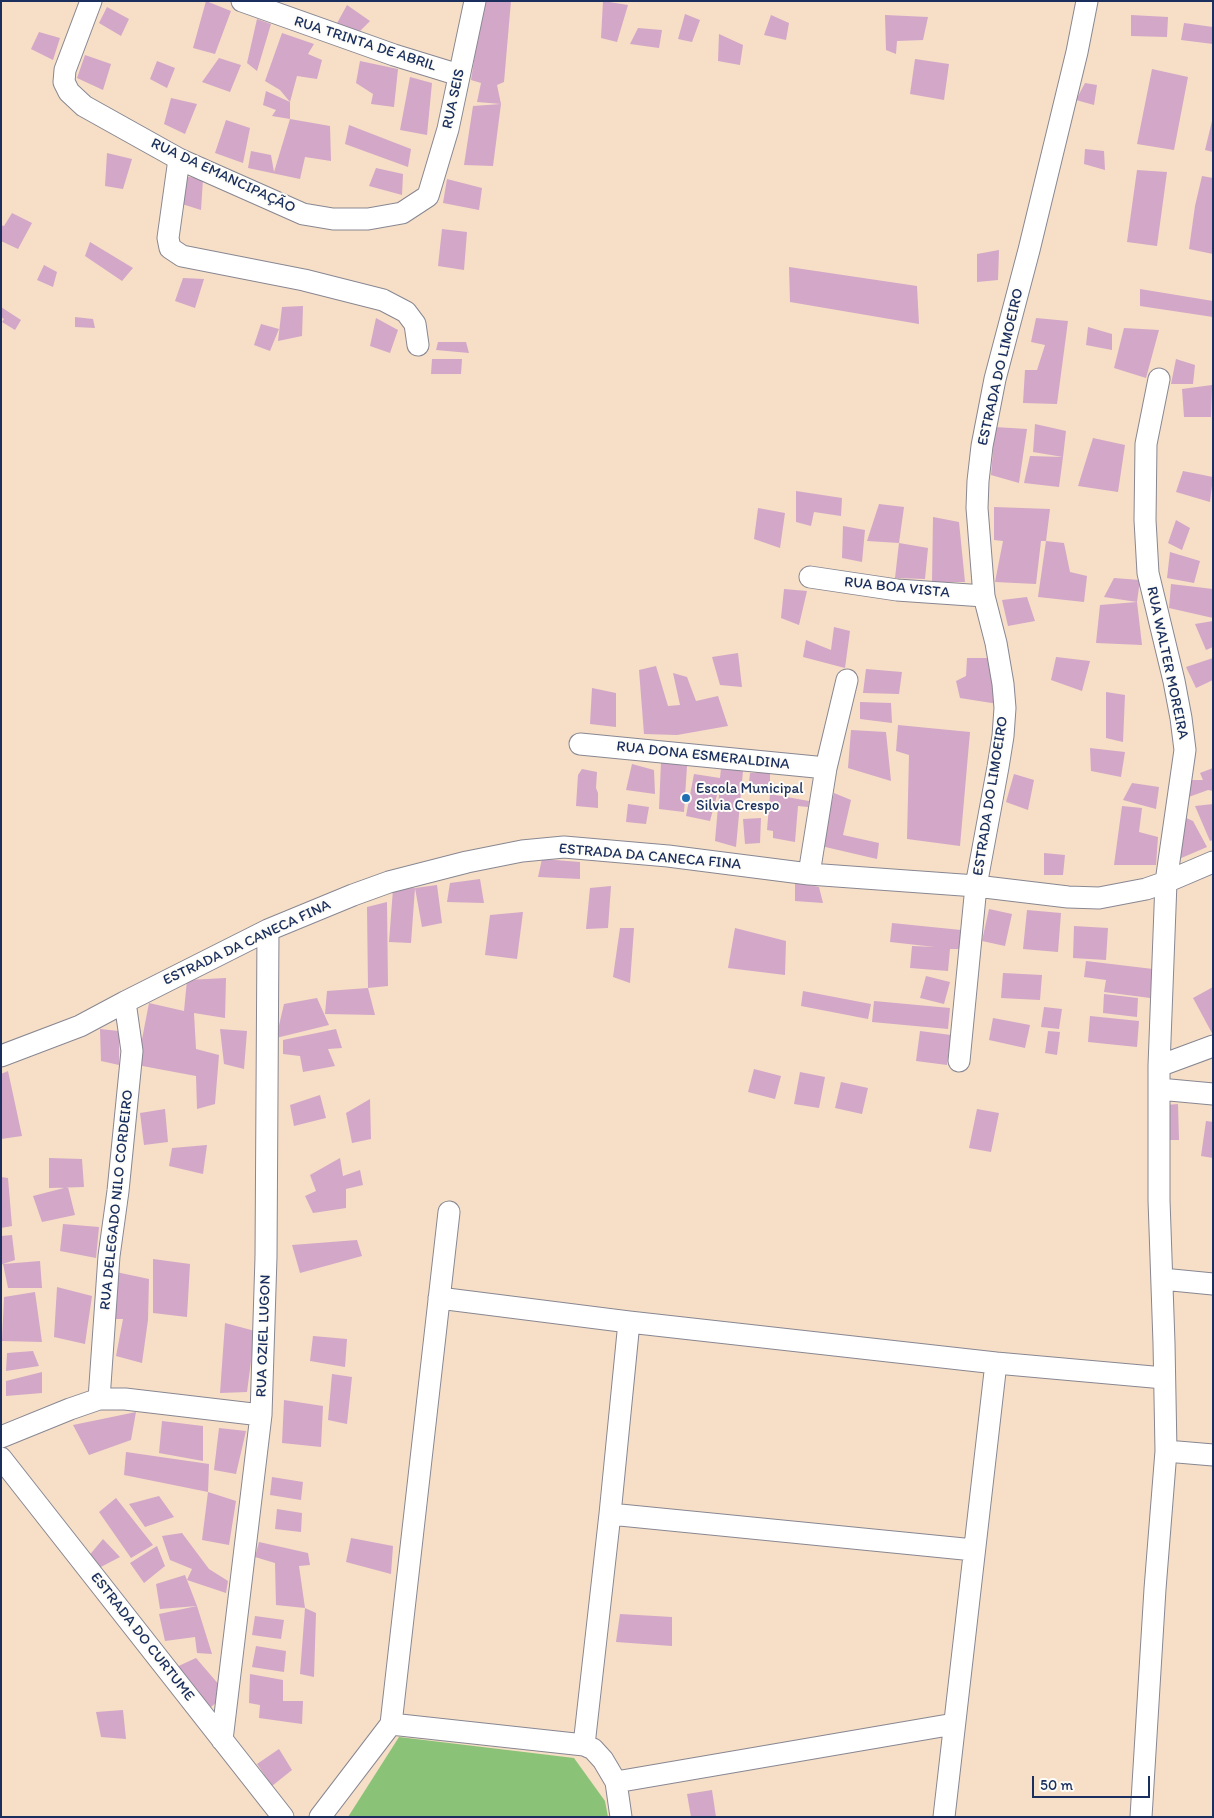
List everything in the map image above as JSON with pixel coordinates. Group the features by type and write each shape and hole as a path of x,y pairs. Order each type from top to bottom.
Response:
{"street":[{"name":"RUA DA EMANCIPAÇÃO","path":"90,1 65,70 64,82 69,92 84,106 179,159 303,214 334,219 368,219 402,213 428,196"},
{"name":"RUA TRINTA DE ABRIL","path":"242,1 394,56 460,75"},
{"name":"RUA SEIS","path":"428,196 448,129 474,1"},
{"name":"ESTRADA DO LIMOEIRO","path":"959,1061 976,886 998,767 1005,708 1004,684 984,596 977,508 982,446 995,379 1077,52 1087,1"},
{"path":"179,159 168,238 170,248 182,256 304,280 383,300 406,312 415,324 418,345"},
{"name":"RUA WALTER MOREIRA","path":"1141,1817 1155,1589 1166,1451 1159,1200 1159,1066 1166,882 1185,750 1174,681 1148,573 1144,510 1146,444 1158,379"},
{"name":"RUA BOA VISTA","path":"810,577 897,590 984,596"},
{"path":"809,874 826,768 847,680"},
{"name":"RUA DONA ESMERALDINA","path":"580,744 826,768"},
{"name":"ESTRADA DA CANECA FINA","path":"1,1056 80,1026 268,930 353,895 389,882 522,850 564,847 668,856 809,874 976,886 1068,897 1099,898 1125,894 1166,882 1213,862"},
{"name":"RUA OZIEL LUGON","path":"222,1740 261,1415 266,1310 268,930"},
{"name":"RUA DELEGADO NILO CORDEIRO","path":"99,1399 109,1256 132,1051 125,1002"},
{"path":"1159,1066 1213,1046"},
{"path":"1159,1089 1213,1094"},
{"path":"320,1817 391,1724 449,1212"},
{"path":"1162,1279 1213,1284"},
{"path":"439,1298 629,1322 996,1363 1164,1378"},
{"path":"584,1745 629,1322"},
{"path":"944,1817 996,1363"},
{"path":"1,1437 99,1399 125,1399 261,1415"},
{"path":"1166,1451 1213,1455"},
{"name":"ESTRADA DO CURTUME","path":"1,1458 283,1817"},
{"path":"610,1514 974,1550"},
{"path":"391,1724 584,1745 593,1749 603,1760 616,1782 621,1817"},
{"path":"616,1782 954,1724"}],"green space":[{"path":"399,1737 574,1758 605,1801 608,1817 348,1817"}],"building":[{"path":"206,1 231,11 215,54 193,48"},
{"path":"483,1 511,1 504,82 497,85 501,104 477,102 481,83 471,80"},
{"path":"603,1 628,5 617,42 601,38"},
{"path":"347,5 370,21 356,35 336,25"},
{"path":"107,7 129,19 121,36 99,23"},
{"path":"685,14 700,20 692,42 678,39"},
{"path":"771,15 789,23 786,40 764,35"},
{"path":"885,15 928,17 923,40 897,41 896,54 886,50"},
{"path":"1131,15 1168,17 1167,37 1131,36"},
{"path":"257,19 271,24 257,71 247,63"},
{"path":"1184,23 1213,27 1213,44 1181,40"},
{"path":"638,28 662,30 659,48 630,44"},
{"path":"39,32 60,38 53,60 31,49"},
{"path":"282,33 314,44 308,54 322,60 317,79 297,76 290,102 280,90 265,81"},
{"path":"719,34 743,45 740,65 718,61"},
{"path":"85,55 111,64 103,90 77,78"},
{"path":"219,58 241,65 230,92 202,82"},
{"path":"915,59 949,64 944,100 910,94"},
{"path":"157,61 175,68 167,88 150,79"},
{"path":"360,61 398,69 394,107 371,104 373,94 356,83"},
{"path":"1152,69 1188,77 1174,150 1137,144"},
{"path":"410,77 432,83 427,135 400,130"},
{"path":"1085,83 1097,85 1094,105 1076,100"},
{"path":"266,91 290,102 290,119 272,116 276,110 263,105"},
{"path":"171,98 197,104 185,134 164,124"},
{"path":"501,104 493,166 464,165 473,106"},
{"path":"290,119 330,126 331,161 305,157 300,179 248,168 251,151 271,155 274,172"},
{"path":"226,120 250,128 243,163 215,153"},
{"path":"1213,121 1213,152 1205,150"},
{"path":"349,125 411,149 408,167 345,144"},
{"path":"1085,149 1104,151 1105,170 1084,164"},
{"path":"107,153 132,159 123,189 105,186"},
{"path":"376,168 403,174 402,195 369,186"},
{"path":"1137,170 1167,172 1157,246 1127,242"},
{"path":"183,176 203,179 201,210 182,204"},
{"path":"1202,176 1213,178 1213,254 1189,249 1195,206"},
{"path":"447,179 482,188 479,210 443,203"},
{"path":"12,213 32,223 18,249 1,241 1,225 4,226"},
{"path":"442,229 467,232 464,270 438,266"},
{"path":"90,242 133,268 122,281 85,256"},
{"path":"999,250 998,280 977,282 977,254"},
{"path":"44,265 57,272 53,287 37,280"},
{"path":"789,267 917,286 919,324 790,302"},
{"path":"183,278 204,279 195,308 175,301"},
{"path":"1140,289 1213,301 1213,317 1140,306"},
{"path":"303,306 302,336 278,341 282,307"},
{"path":"1,307 21,320 15,330 2,322 4,319 1,317"},
{"path":"75,317 93,319 95,328 75,327"},
{"path":"376,318 398,330 390,353 370,346"},
{"path":"1036,318 1068,321 1057,404 1023,403 1025,370 1037,370 1045,345 1031,342"},
{"path":"261,324 279,329 270,351 254,345"},
{"path":"1088,327 1112,334 1112,350 1086,345"},
{"path":"1124,328 1159,330 1146,378 1114,368"},
{"path":"438,342 466,342 469,353 436,350"},
{"path":"432,359 462,359 461,374 431,374"},
{"path":"1176,359 1195,365 1193,384 1171,384"},
{"path":"1212,385 1211,417 1184,417 1182,389"},
{"path":"1035,424 1066,431 1063,457 1033,452"},
{"path":"995,427 1027,429 1019,483 991,475"},
{"path":"1093,438 1125,445 1118,492 1078,486"},
{"path":"1030,456 1063,457 1059,487 1024,483"},
{"path":"1183,471 1213,477 1210,502 1176,492"},
{"path":"796,491 842,498 841,516 814,512 811,526 796,522"},
{"path":"879,504 904,507 899,543 867,541"},
{"path":"994,507 1050,509 1046,541 1041,541 1036,584 995,582 1003,541 994,540"},
{"path":"758,508 785,513 780,548 754,539"},
{"path":"933,517 959,522 965,582 932,582"},
{"path":"1176,520 1190,528 1182,550 1168,543"},
{"path":"843,526 865,530 862,562 842,558"},
{"path":"1046,541 1064,543 1070,572 1087,576 1084,602 1038,597"},
{"path":"899,543 928,548 925,579 895,578"},
{"path":"1170,552 1200,561 1194,583 1167,578"},
{"path":"1114,578 1140,580 1137,602 1104,597"},
{"path":"1171,584 1213,589 1213,618 1169,608"},
{"path":"784,589 807,591 799,625 781,618"},
{"path":"1027,597 1035,621 1008,626 1002,600"},
{"path":"1137,602 1142,645 1096,643 1100,605"},
{"path":"1213,621 1213,647 1206,650 1195,624"},
{"path":"834,627 850,631 845,668 803,657 806,640 831,650"},
{"path":"738,653 742,687 720,685 712,657"},
{"path":"1056,657 1090,661 1082,691 1051,680"},
{"path":"967,658 990,658 998,704 960,698 956,681 966,676"},
{"path":"1213,658 1213,680 1196,688 1186,667"},
{"path":"656,666 668,706 680,705 673,673 687,677 696,701 718,696 728,726 677,735 644,734 639,670"},
{"path":"866,669 902,672 899,694 863,693"},
{"path":"592,688 616,693 616,727 590,724"},
{"path":"1106,692 1125,695 1123,742 1106,738"},
{"path":"860,702 891,703 892,723 860,719"},
{"path":"898,725 970,732 960,846 907,839 909,755 896,751"},
{"path":"851,730 886,732 891,781 848,768"},
{"path":"1090,748 1125,752 1121,777 1091,771"},
{"path":"661,762 687,766 684,812 659,809"},
{"path":"632,764 654,770 655,794 626,790"},
{"path":"721,768 743,771 736,847 715,841 720,784 710,821 686,816 694,774 720,778"},
{"path":"1213,768 1213,791 1208,790 1186,798 1188,780 1203,780 1200,773"},
{"path":"582,769 597,772 598,808 576,806 578,775"},
{"path":"750,773 770,773 770,794 748,792"},
{"path":"1014,774 1034,780 1028,810 1006,802"},
{"path":"1132,783 1159,787 1156,809 1123,800"},
{"path":"834,793 851,800 843,835 879,843 877,859 821,846"},
{"path":"770,794 809,801 808,807 798,806 795,842 773,838 773,831 767,830"},
{"path":"628,804 649,807 646,824 626,822"},
{"path":"1213,804 1213,840 1210,841 1195,806"},
{"path":"1122,806 1142,808 1139,832 1158,837 1156,865 1114,865"},
{"path":"1182,816 1193,821 1207,847 1179,859"},
{"path":"761,818 760,843 745,844 743,819"},
{"path":"1044,853 1065,855 1063,875 1044,875"},
{"path":"542,859 580,862 580,879 538,877"},
{"path":"480,879 484,903 447,902 450,883"},
{"path":"795,882 819,887 823,903 795,901"},
{"path":"437,885 442,923 422,927 415,888"},
{"path":"611,886 608,928 586,929 590,888"},
{"path":"415,888 411,943 389,942 393,889"},
{"path":"387,902 388,986 368,988 367,907"},
{"path":"989,909 1012,914 1005,946 982,941"},
{"path":"1027,910 1061,913 1058,952 1023,949"},
{"path":"523,912 517,959 485,955 490,915"},
{"path":"892,923 961,930 959,949 950,949 948,971 910,968 912,946 935,947 890,942"},
{"path":"1074,926 1108,928 1106,960 1073,958"},
{"path":"620,928 634,928 630,983 613,977"},
{"path":"735,928 786,941 785,975 728,968"},
{"path":"1086,961 1153,969 1150,998 1104,992 1106,980 1084,977"},
{"path":"1003,973 1042,975 1040,1000 1001,998"},
{"path":"926,976 950,982 944,1004 920,998"},
{"path":"226,978 225,1018 194,1013 196,1049 219,1055 215,1104 197,1109 196,1076 137,1065 149,1003 184,1011 187,980"},
{"path":"1213,987 1213,1035 1193,998"},
{"path":"368,988 375,1015 325,1014 327,991"},
{"path":"803,991 871,1004 868,1019 801,1006"},
{"path":"1104,994 1138,998 1137,1017 1103,1013"},
{"path":"317,998 329,1025 276,1038 284,1004"},
{"path":"874,1001 950,1008 948,1029 872,1022"},
{"path":"1044,1007 1062,1009 1059,1029 1041,1027"},
{"path":"1090,1016 1139,1021 1137,1047 1088,1042"},
{"path":"993,1018 1030,1025 1025,1048 989,1040"},
{"path":"100,1029 119,1031 119,1065 101,1061"},
{"path":"220,1029 247,1031 244,1069 224,1064"},
{"path":"336,1029 342,1048 328,1049 335,1066 303,1072 300,1056 283,1054 283,1040"},
{"path":"920,1031 951,1035 947,1065 916,1061"},
{"path":"1048,1031 1060,1032 1057,1055 1045,1053"},
{"path":"754,1069 781,1076 775,1099 748,1092"},
{"path":"8,1071 22,1136 1,1139 1,1074"},
{"path":"800,1072 825,1077 819,1108 794,1104"},
{"path":"841,1082 868,1088 862,1114 835,1108"},
{"path":"320,1095 326,1118 294,1126 290,1105"},
{"path":"370,1099 371,1139 352,1143 346,1113"},
{"path":"1178,1104 1179,1140 1168,1140 1166,1105"},
{"path":"165,1109 168,1142 144,1145 140,1113"},
{"path":"977,1109 999,1113 991,1152 969,1148"},
{"path":"1206,1121 1213,1122 1213,1158 1201,1156"},
{"path":"207,1145 203,1174 169,1166 172,1148"},
{"path":"49,1158 82,1159 84,1187 49,1188"},
{"path":"340,1158 343,1176 360,1170 363,1185 346,1189 346,1208 313,1213 305,1196 316,1191 310,1175"},
{"path":"1,1177 8,1178 12,1226 1,1228"},
{"path":"68,1187 75,1215 42,1222 33,1196"},
{"path":"63,1224 99,1227 96,1258 60,1251"},
{"path":"12,1235 15,1260 1,1265 1,1236"},
{"path":"357,1240 362,1256 300,1273 292,1245"},
{"path":"153,1259 190,1264 187,1317 153,1313"},
{"path":"40,1261 42,1288 8,1288 3,1264"},
{"path":"116,1272 149,1279 148,1320 142,1363 116,1356 123,1319 112,1319"},
{"path":"57,1287 92,1296 85,1344 54,1337"},
{"path":"35,1292 42,1342 2,1341 4,1297"},
{"path":"225,1323 255,1331 247,1392 220,1393"},
{"path":"313,1336 347,1339 345,1367 310,1361"},
{"path":"33,1351 39,1366 6,1371 7,1353"},
{"path":"42,1372 42,1393 6,1396 6,1381"},
{"path":"332,1374 352,1377 347,1424 328,1420"},
{"path":"284,1400 323,1406 321,1447 282,1443"},
{"path":"136,1412 131,1440 89,1455 73,1425"},
{"path":"162,1421 203,1426 203,1461 159,1453"},
{"path":"219,1428 246,1431 236,1474 214,1470"},
{"path":"126,1452 209,1464 208,1492 124,1475"},
{"path":"272,1477 303,1482 301,1500 270,1495"},
{"path":"208,1492 236,1501 229,1545 202,1540"},
{"path":"159,1496 174,1517 145,1527 129,1504"},
{"path":"116,1498 153,1545 131,1558 99,1512"},
{"path":"277,1509 302,1513 301,1532 275,1529"},
{"path":"182,1533 209,1569 228,1581 226,1593 187,1580 192,1569 170,1560 162,1536"},
{"path":"351,1538 393,1546 391,1574 346,1562"},
{"path":"103,1539 120,1557 97,1569 87,1558"},
{"path":"259,1542 308,1553 310,1565 299,1566 305,1608 276,1605 275,1563 255,1557"},
{"path":"157,1546 165,1566 144,1583 130,1563"},
{"path":"185,1575 197,1606 160,1609 156,1584"},
{"path":"197,1606 212,1654 197,1653 195,1637 165,1641 159,1614"},
{"path":"305,1608 316,1613 314,1677 300,1674"},
{"path":"620,1614 672,1617 672,1646 616,1642"},
{"path":"255,1616 284,1620 281,1639 252,1635"},
{"path":"256,1646 286,1651 284,1672 252,1667"},
{"path":"196,1658 227,1694 211,1707 172,1669"},
{"path":"250,1674 283,1680 283,1701 303,1701 302,1724 259,1718 260,1705 249,1703"},
{"path":"123,1710 126,1739 101,1737 96,1712"},
{"path":"279,1749 292,1770 272,1786 257,1764"},
{"path":"712,1790 716,1817 691,1817 687,1794"}],"place":[{"name":"Escola Municipal Silvia Crespo","path":"686,798"}]}
